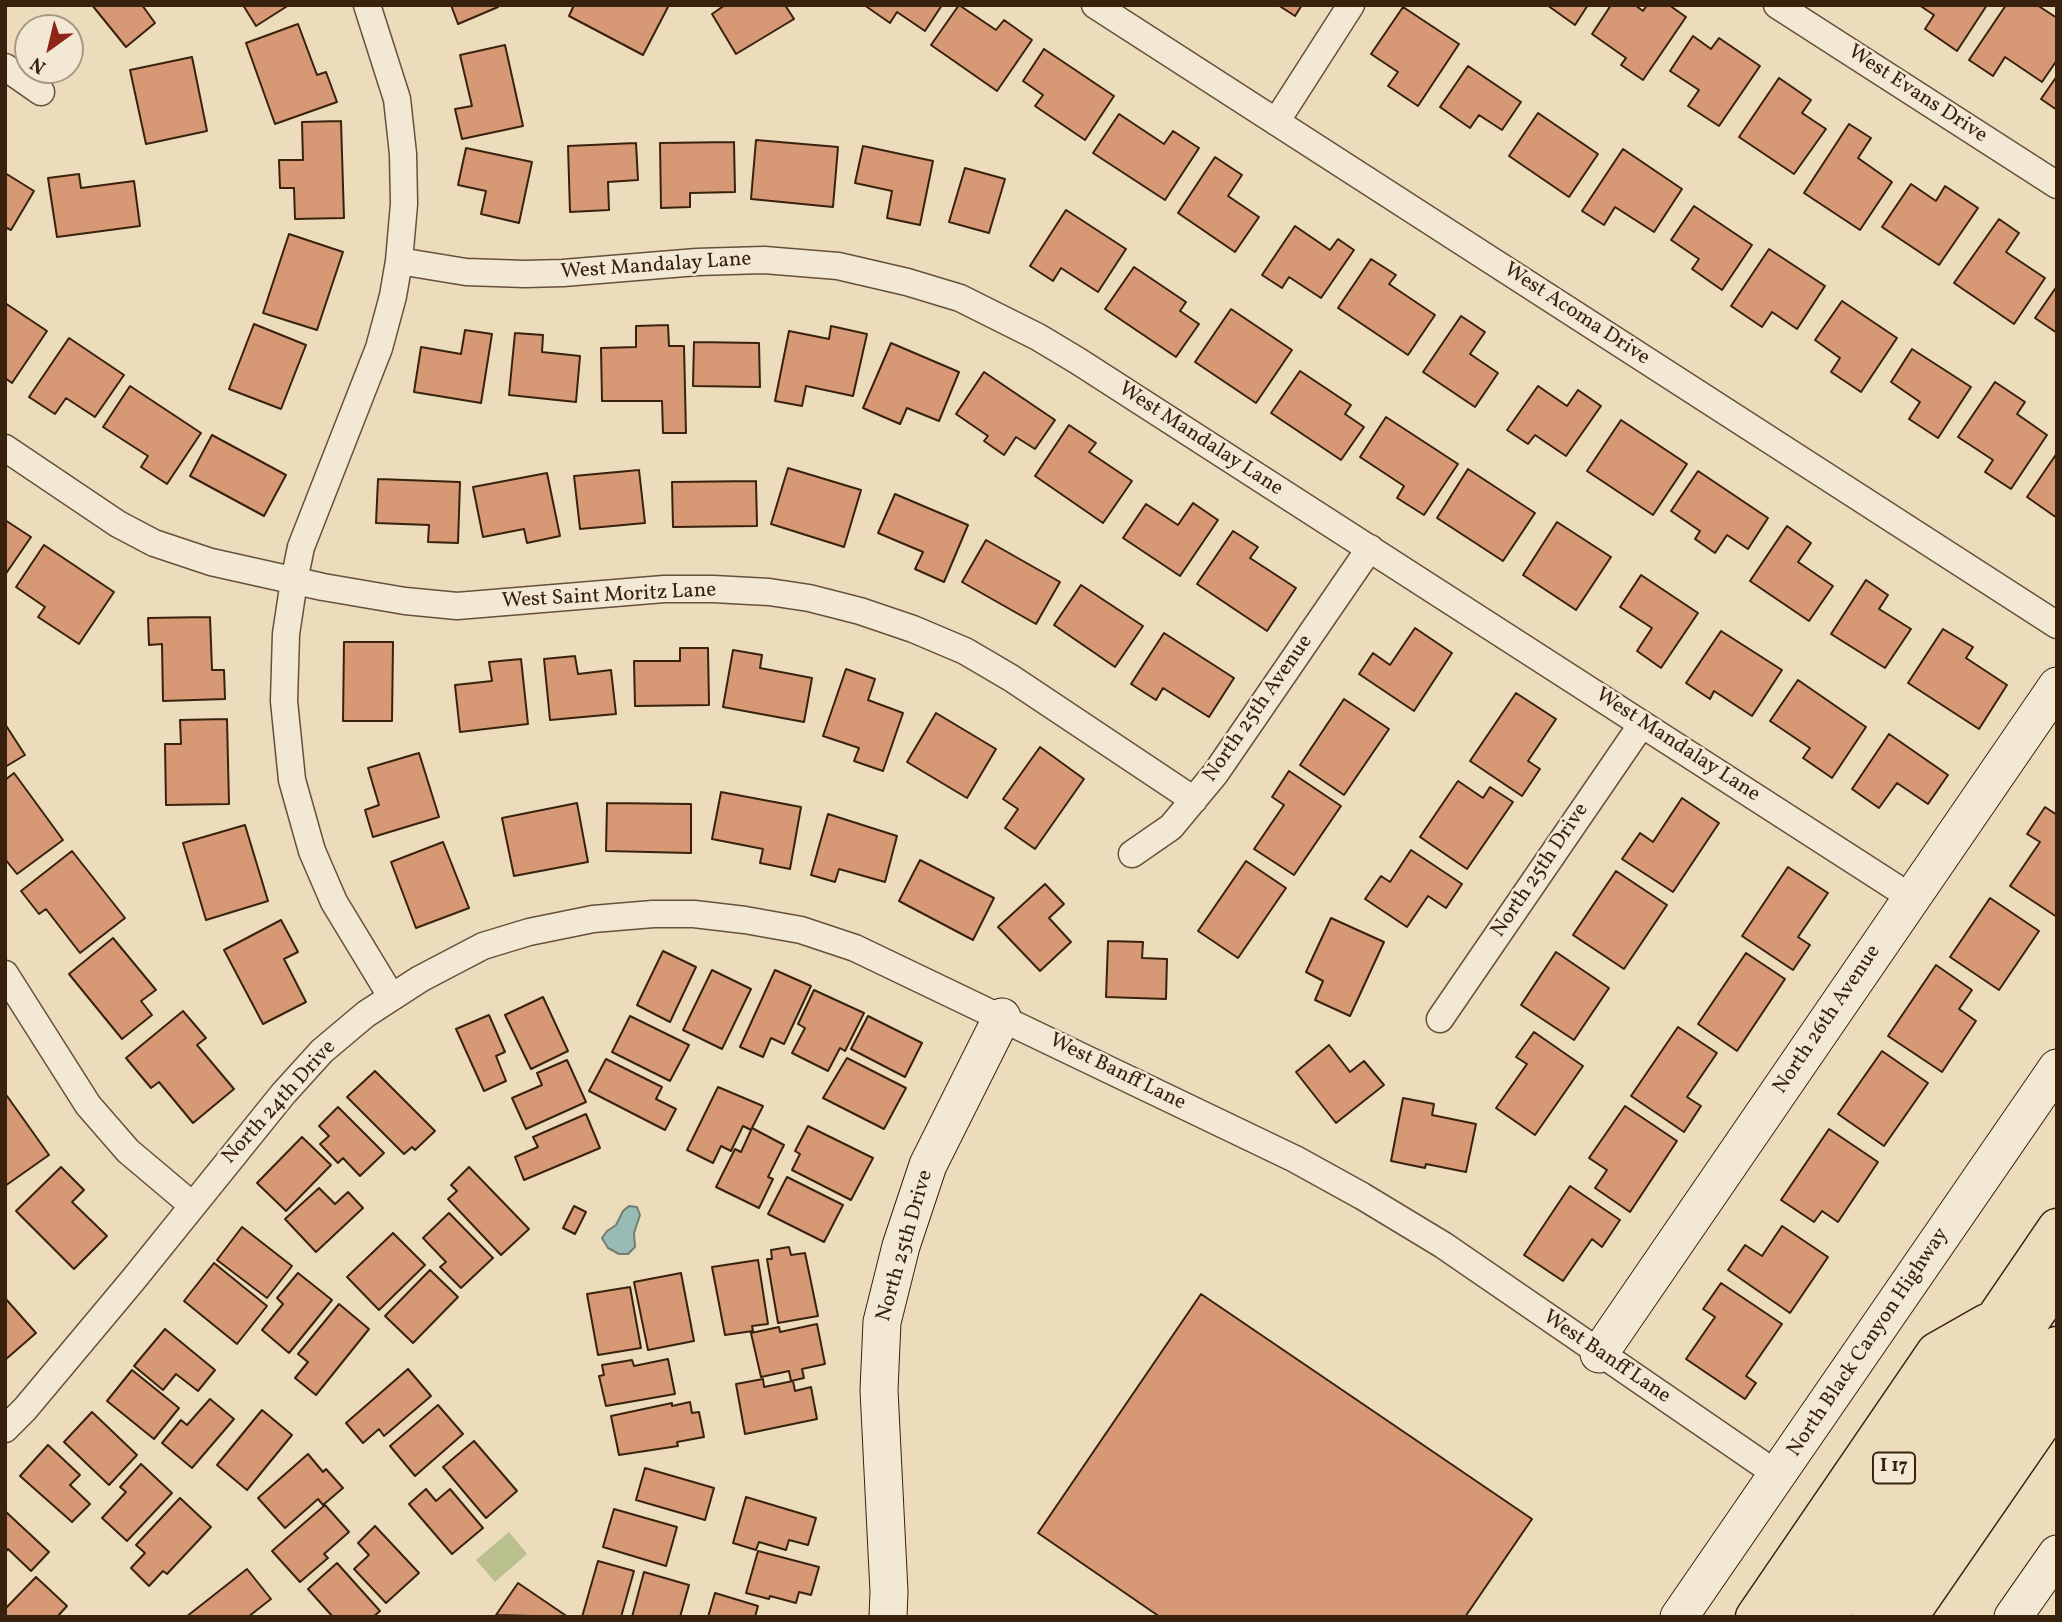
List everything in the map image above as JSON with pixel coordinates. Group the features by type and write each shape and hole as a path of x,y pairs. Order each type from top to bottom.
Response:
{"highway":[{"name":"I 17","path":"1792,1617 2057,1228"},
{"path":"1828,1617 2057,1282"},
{"path":"1755,1617 1936,1352 1995,1319"},
{"path":"1871,1617 2057,1346"},
{"path":"1908,1617 2057,1401"}],"street":[{"path":"367,5 397,99 403,154 404,204 399,261 379,348 301,547 286,634 284,701 292,780 312,851 334,902 391,996"},
{"name":"West Acoma Drive","path":"1095,5 2057,625"},
{"path":"1276,122 1352,5"},
{"name":"West Evans Drive","path":"1777,5 2057,185"},
{"path":"5,67 41,92"},
{"name":"West Mandalay Lane","path":"399,261 466,272 525,274 764,260 838,266 960,298 1038,337 1912,898"},
{"name":"West Saint Moritz Lane","path":"5,448 118,524 154,543 211,562 294,580 405,601 457,606 664,589 769,592 809,598 860,611 913,629 964,652 1011,678 1194,800"},
{"name":"North 25th Avenue","path":"1132,854 1171,827 1216,774 1370,548"},
{"name":"North 26th Avenue","path":"1599,1354 2057,686"},
{"name":"North 25th Drive","path":"1440,1019 1642,724"},
{"name":"West Banff Lane","path":"391,996 483,946 530,932 593,919 694,914 801,930 855,948 1295,1159 1362,1196 1443,1245 1778,1475"},
{"path":"5,974 88,1105 128,1151 192,1205"},
{"name":"North 24th Drive","path":"5,1429 124,1291 283,1094 322,1051 391,996"},
{"name":"North 25th Drive","path":"888,1617 879,1390 882,1322 901,1246 928,1165 1002,1017"},
{"name":"North Black Canyon Highway","path":"1679,1617 2057,1068"},
{"path":"2013,1617 2057,1554"}],"green space":[{"path":"509,1532 527,1554 495,1582 476,1560"}],"water":[{"path":"629,1206 637,1207 640,1215 634,1233 635,1247 628,1254 619,1254 608,1248 602,1238 616,1225 623,1211"}],"building":[{"path":"92,5 142,5 155,23 126,47"},
{"path":"243,5 289,5 256,26"},
{"path":"451,5 498,5 498,7 458,24"},
{"path":"574,5 669,5 643,55 569,16"},
{"path":"725,5 785,5 794,19 736,54 712,14"},
{"path":"942,5 925,31 897,12 890,23 867,7"},
{"path":"959,5 996,30 1004,20 1032,40 997,91 931,45"},
{"path":"1278,5 1302,5 1295,16"},
{"path":"1547,5 1588,5 1575,25"},
{"path":"1611,5 1635,5 1643,11 1647,5 1669,5 1686,17 1643,80 1621,65 1626,58 1592,34"},
{"path":"1919,5 1987,5 1957,51 1925,29 1934,15"},
{"path":"2006,5 2037,5 2057,18 2057,60 2042,82 2005,57 1993,76 1969,60"},
{"path":"1403,7 1459,44 1418,106 1388,86 1398,72 1371,54"},
{"path":"298,24 317,75 326,72 337,102 275,124 246,43"},
{"path":"1693,36 1711,49 1719,38 1760,66 1719,126 1688,106 1699,90 1670,71"},
{"path":"505,45 523,126 462,139 455,109 472,106 460,55"},
{"path":"1044,49 1114,96 1085,140 1035,106 1043,95 1023,81"},
{"path":"192,57 207,131 146,144 130,70"},
{"path":"1468,66 1521,102 1502,130 1479,115 1470,128 1440,107"},
{"path":"2057,76 2057,110 2041,99"},
{"path":"1779,78 1811,100 1802,113 1826,129 1794,174 1739,137"},
{"path":"1538,113 1598,154 1569,197 1509,156"},
{"path":"1119,114 1164,144 1173,131 1199,148 1165,200 1093,153"},
{"path":"341,121 344,218 295,219 294,188 280,188 279,160 303,160 302,122"},
{"path":"1849,124 1871,138 1858,158 1892,182 1860,230 1804,193"},
{"path":"756,140 838,147 833,207 751,199"},
{"path":"734,142 735,192 690,193 690,207 661,208 660,143"},
{"path":"636,143 638,180 608,182 609,210 570,212 568,146"},
{"path":"863,146 933,161 920,225 887,218 892,191 855,183"},
{"path":"466,148 532,162 519,223 481,214 486,191 458,185"},
{"path":"1623,149 1682,189 1654,232 1615,207 1604,225 1582,211"},
{"path":"1215,157 1242,175 1228,196 1259,217 1235,252 1178,213"},
{"path":"965,168 1005,179 989,233 949,222"},
{"path":"5,173 34,191 11,230 5,227"},
{"path":"79,174 81,188 134,181 140,226 57,237 48,178"},
{"path":"1911,184 1936,201 1945,186 1978,208 1939,265 1882,227"},
{"path":"1694,206 1752,245 1722,290 1692,269 1699,259 1671,240"},
{"path":"1066,210 1126,249 1098,292 1061,268 1053,281 1030,266"},
{"path":"1999,219 2019,233 2006,252 2045,278 2014,324 1954,283"},
{"path":"1295,226 1330,250 1338,239 1354,250 1321,298 1289,277 1282,288 1262,275"},
{"path":"289,234 343,252 317,330 263,313"},
{"path":"1769,249 1825,286 1797,329 1772,312 1762,327 1731,306"},
{"path":"1371,259 1396,275 1389,284 1435,315 1408,355 1338,308"},
{"path":"1134,267 1186,302 1180,311 1199,324 1176,357 1105,309"},
{"path":"2057,286 2057,333 2035,318"},
{"path":"1842,301 1897,338 1861,392 1831,372 1840,358 1815,340"},
{"path":"5,303 47,331 12,383 5,378"},
{"path":"1231,309 1292,350 1256,403 1195,362"},
{"path":"1461,316 1485,332 1470,354 1498,373 1475,407 1423,372"},
{"path":"254,324 306,345 281,409 229,389"},
{"path":"668,325 669,346 684,346 686,433 663,433 662,401 602,401 601,348 636,347 636,326"},
{"path":"831,326 867,334 853,396 806,386 802,406 775,401 789,331 829,339"},
{"path":"465,330 492,334 481,403 414,392 421,347 461,354"},
{"path":"515,333 543,335 542,352 580,356 576,402 509,395"},
{"path":"69,338 124,375 95,417 66,398 55,414 29,397"},
{"path":"694,342 759,343 760,387 693,386"},
{"path":"891,343 959,372 939,421 907,408 900,424 863,408"},
{"path":"1912,349 1971,387 1938,438 1909,419 1920,402 1891,382"},
{"path":"1300,371 1351,405 1345,414 1364,427 1341,460 1271,413"},
{"path":"984,372 1055,420 1035,449 1016,437 1004,455 984,441 988,436 956,414"},
{"path":"1995,382 2025,402 2017,414 2047,435 2011,489 1985,472 1993,460 1958,437"},
{"path":"130,386 201,433 167,484 141,467 148,456 103,427"},
{"path":"1538,386 1567,406 1578,390 1601,406 1566,456 1535,435 1528,444 1507,430"},
{"path":"1386,417 1458,464 1424,515 1397,498 1404,486 1360,457"},
{"path":"1621,420 1687,464 1653,515 1587,471"},
{"path":"1069,425 1096,443 1089,452 1132,481 1103,523 1035,476"},
{"path":"212,435 286,475 264,516 190,476"},
{"path":"2057,453 2057,518 2027,497"},
{"path":"788,468 861,490 844,547 771,524"},
{"path":"1468,469 1535,513 1503,561 1437,518"},
{"path":"639,470 645,523 580,529 574,476"},
{"path":"1698,471 1768,518 1748,549 1727,535 1715,553 1695,539 1700,531 1671,511"},
{"path":"547,473 560,536 527,543 524,529 483,537 473,487"},
{"path":"378,479 460,482 458,543 428,542 429,525 376,523"},
{"path":"756,481 757,526 673,527 672,482"},
{"path":"895,494 968,525 944,582 915,569 923,552 878,533"},
{"path":"1193,503 1218,520 1180,576 1123,538 1146,504 1178,525"},
{"path":"5,520 31,537 5,575"},
{"path":"1557,522 1611,557 1576,610 1523,575"},
{"path":"1787,526 1811,543 1798,562 1833,586 1809,621 1750,581"},
{"path":"1233,531 1258,547 1250,558 1296,588 1267,631 1197,584"},
{"path":"986,540 1060,582 1036,624 962,582"},
{"path":"44,545 114,592 79,644 38,617 45,607 16,587"},
{"path":"1641,575 1698,613 1661,668 1637,651 1652,628 1620,607"},
{"path":"1866,580 1888,595 1879,609 1911,629 1885,668 1831,634"},
{"path":"1081,585 1143,626 1115,667 1054,625"},
{"path":"210,617 212,670 224,670 225,699 163,701 162,644 149,645 148,618"},
{"path":"1415,628 1452,653 1414,711 1359,674 1373,653 1390,665"},
{"path":"1943,629 1973,647 1966,658 2007,685 1979,729 1908,683"},
{"path":"1721,631 1782,670 1752,716 1714,691 1710,699 1686,683"},
{"path":"1164,633 1234,678 1209,717 1163,688 1156,700 1131,684"},
{"path":"344,642 393,642 392,721 343,721"},
{"path":"680,648 708,648 709,705 635,706 634,661 680,661"},
{"path":"733,650 762,655 760,668 812,678 804,722 723,707"},
{"path":"575,656 578,674 611,670 616,714 550,720 544,659"},
{"path":"521,659 528,724 460,732 455,685 492,681 489,662"},
{"path":"846,669 875,679 868,700 903,713 883,771 854,761 859,748 823,736"},
{"path":"1798,680 1866,727 1832,778 1803,758 1810,748 1770,721"},
{"path":"1516,693 1556,719 1528,761 1540,769 1522,796 1470,761"},
{"path":"1344,699 1389,729 1344,795 1300,765"},
{"path":"936,713 996,749 967,798 907,762"},
{"path":"227,719 229,804 166,805 165,744 181,744 180,720"},
{"path":"5,724 25,755 5,767"},
{"path":"1889,734 1948,775 1928,804 1897,783 1879,808 1852,789"},
{"path":"1040,747 1084,779 1035,849 1005,828 1018,809 1003,799"},
{"path":"419,753 439,817 373,837 365,810 379,805 368,768"},
{"path":"1289,771 1341,806 1294,875 1254,849 1284,805 1272,797"},
{"path":"14,773 63,840 17,874 5,859 5,780"},
{"path":"1458,781 1483,798 1490,787 1513,802 1467,869 1420,837"},
{"path":"721,792 801,807 790,869 760,863 763,849 712,839"},
{"path":"1682,798 1719,823 1673,892 1622,859 1640,833 1653,842"},
{"path":"577,803 588,862 514,876 502,818"},
{"path":"607,803 691,804 691,853 606,851"},
{"path":"2045,807 2057,815 2057,917 2010,886 2040,842 2027,834"},
{"path":"828,814 897,836 885,882 839,869 835,882 811,875"},
{"path":"245,825 268,901 206,920 183,843"},
{"path":"443,842 469,908 416,928 391,862"},
{"path":"1411,850 1462,884 1446,908 1428,896 1407,927 1365,899 1381,876 1390,882"},
{"path":"72,851 125,918 80,953 46,909 39,914 21,891"},
{"path":"920,860 994,898 973,940 899,901"},
{"path":"1246,861 1286,888 1238,958 1198,931"},
{"path":"1788,867 1828,893 1798,937 1810,945 1793,970 1742,936"},
{"path":"1616,871 1667,905 1624,969 1573,935"},
{"path":"1045,884 1064,904 1049,918 1071,942 1040,971 998,927"},
{"path":"1990,898 2039,931 1999,990 1950,957"},
{"path":"1331,918 1384,942 1350,1016 1315,1000 1323,981 1306,972"},
{"path":"281,920 298,952 284,959 306,1002 263,1024 224,950"},
{"path":"113,938 156,990 141,1001 152,1015 122,1039 69,974"},
{"path":"1108,941 1143,942 1142,958 1167,959 1166,999 1106,997"},
{"path":"663,951 696,967 670,1022 637,1005"},
{"path":"1556,952 1609,988 1574,1040 1521,1005"},
{"path":"1746,953 1785,979 1737,1051 1698,1024"},
{"path":"1936,965 1972,990 1959,1009 1976,1021 1942,1072 1888,1036"},
{"path":"712,970 751,989 722,1049 683,1030"},
{"path":"775,970 811,986 784,1044 771,1038 763,1057 740,1047"},
{"path":"814,990 864,1013 845,1051 840,1048 828,1071 792,1053 805,1028 798,1024"},
{"path":"543,997 568,1051 531,1069 505,1015"},
{"path":"183,1011 206,1038 197,1045 234,1089 193,1123 159,1082 151,1088 126,1058"},
{"path":"489,1015 505,1052 496,1056 506,1081 484,1091 456,1029"},
{"path":"630,1016 689,1045 670,1081 612,1052"},
{"path":"868,1016 922,1043 905,1077 851,1049"},
{"path":"1678,1027 1717,1053 1687,1097 1701,1106 1684,1132 1631,1096"},
{"path":"1534,1032 1583,1066 1535,1135 1496,1108 1527,1064 1516,1057"},
{"path":"1329,1045 1350,1072 1364,1061 1384,1085 1336,1123 1296,1072"},
{"path":"1882,1051 1928,1083 1884,1146 1838,1114"},
{"path":"847,1058 906,1088 884,1129 823,1098"},
{"path":"606,1059 662,1087 656,1099 676,1109 665,1130 589,1091"},
{"path":"567,1060 586,1102 526,1129 512,1098 542,1085 537,1073"},
{"path":"375,1071 435,1131 415,1150 412,1147 404,1154 347,1097"},
{"path":"718,1087 763,1106 751,1130 743,1126 731,1151 721,1146 713,1163 687,1150"},
{"path":"7,1096 49,1155 5,1186 5,1097"},
{"path":"1403,1098 1434,1104 1432,1115 1476,1124 1466,1172 1426,1164 1425,1168 1391,1161"},
{"path":"1625,1106 1677,1141 1630,1212 1595,1188 1607,1170 1589,1158"},
{"path":"338,1107 384,1153 360,1176 343,1158 338,1163 320,1144 329,1136 319,1126"},
{"path":"586,1114 600,1148 524,1180 515,1157 538,1147 533,1137"},
{"path":"808,1126 873,1158 851,1200 792,1170 800,1154 795,1151"},
{"path":"752,1128 784,1145 768,1177 773,1179 759,1208 716,1187 735,1149 741,1152"},
{"path":"1829,1129 1878,1162 1838,1222 1822,1211 1814,1222 1781,1200"},
{"path":"302,1137 331,1165 286,1211 257,1183"},
{"path":"61,1167 84,1190 72,1202 107,1236 74,1269 16,1211"},
{"path":"469,1167 529,1229 501,1255 448,1199 457,1191 451,1185"},
{"path":"787,1177 843,1205 824,1242 768,1214"},
{"path":"1570,1186 1620,1220 1602,1247 1592,1239 1563,1281 1524,1255"},
{"path":"319,1188 335,1204 348,1192 363,1208 316,1252 285,1219"},
{"path":"574,1206 586,1212 575,1234 563,1228"},
{"path":"449,1213 493,1258 461,1288 440,1267 446,1262 423,1238"},
{"path":"1782,1226 1828,1257 1790,1313 1728,1270 1745,1245 1762,1256"},
{"path":"242,1227 292,1266 267,1298 217,1260"},
{"path":"393,1233 425,1265 379,1310 347,1277"},
{"path":"789,1247 791,1255 805,1253 818,1316 778,1323 767,1259 772,1259 771,1250"},
{"path":"758,1260 768,1324 752,1326 753,1331 725,1335 712,1267"},
{"path":"214,1263 267,1306 237,1344 184,1301"},
{"path":"430,1270 458,1297 413,1343 385,1316"},
{"path":"298,1273 332,1300 289,1353 262,1330 283,1304 277,1298"},
{"path":"681,1273 694,1341 648,1350 634,1282"},
{"path":"1721,1283 1782,1324 1746,1376 1756,1383 1745,1399 1686,1359 1715,1317 1703,1309"},
{"path":"630,1287 641,1348 598,1355 587,1294"},
{"path":"1201,1294 1532,1519 1465,1617 1160,1617 1038,1533"},
{"path":"5,1298 36,1333 5,1360"},
{"path":"339,1304 369,1329 316,1395 295,1378 308,1362 298,1354"},
{"path":"817,1324 825,1364 802,1369 804,1378 791,1381 789,1371 761,1377 751,1333 779,1327 780,1332"},
{"path":"165,1329 215,1370 198,1391 176,1374 163,1390 134,1366"},
{"path":"668,1359 675,1394 606,1406 599,1376 604,1375 602,1365 632,1360 634,1366"},
{"path":"408,1369 431,1396 384,1436 379,1429 363,1443 346,1423"},
{"path":"132,1370 179,1408 154,1439 107,1401"},
{"path":"763,1379 764,1387 793,1381 795,1391 811,1387 817,1419 745,1434 736,1384"},
{"path":"210,1399 234,1419 192,1468 162,1443 181,1420 187,1425"},
{"path":"690,1402 692,1413 699,1412 704,1437 677,1442 678,1446 619,1455 611,1416 672,1403 672,1406"},
{"path":"438,1405 463,1434 415,1476 390,1446"},
{"path":"262,1410 292,1435 247,1490 217,1465"},
{"path":"92,1412 137,1455 109,1485 64,1442"},
{"path":"474,1441 517,1491 486,1518 443,1467"},
{"path":"48,1445 80,1475 70,1485 90,1504 72,1522 20,1476"},
{"path":"308,1454 323,1472 326,1469 343,1488 323,1505 318,1499 285,1528 258,1498"},
{"path":"141,1464 172,1493 127,1541 102,1518 126,1492 120,1487"},
{"path":"645,1468 714,1488 705,1520 636,1500"},
{"path":"426,1489 436,1501 450,1489 483,1528 452,1554 409,1504"},
{"path":"746,1497 816,1518 808,1545 789,1540 786,1550 759,1542 756,1550 733,1543"},
{"path":"180,1498 211,1527 167,1574 163,1571 149,1586 131,1568 145,1553 136,1545"},
{"path":"325,1505 349,1532 324,1554 328,1558 300,1582 272,1551"},
{"path":"614,1509 677,1527 666,1566 603,1547"},
{"path":"5,1511 49,1552 31,1571 8,1549 5,1553"},
{"path":"375,1526 419,1573 386,1603 354,1569 369,1555 358,1543"},
{"path":"758,1551 819,1567 811,1595 799,1592 796,1603 746,1593"},
{"path":"598,1561 634,1571 621,1617 582,1617"},
{"path":"337,1563 380,1611 373,1617 333,1617 308,1589"},
{"path":"247,1569 271,1599 248,1617 186,1617"},
{"path":"644,1572 689,1585 680,1617 632,1617"},
{"path":"36,1577 67,1606 57,1617 5,1617 5,1609"},
{"path":"518,1583 568,1617 496,1615"},
{"path":"715,1593 758,1606 755,1617 708,1617"}]}
